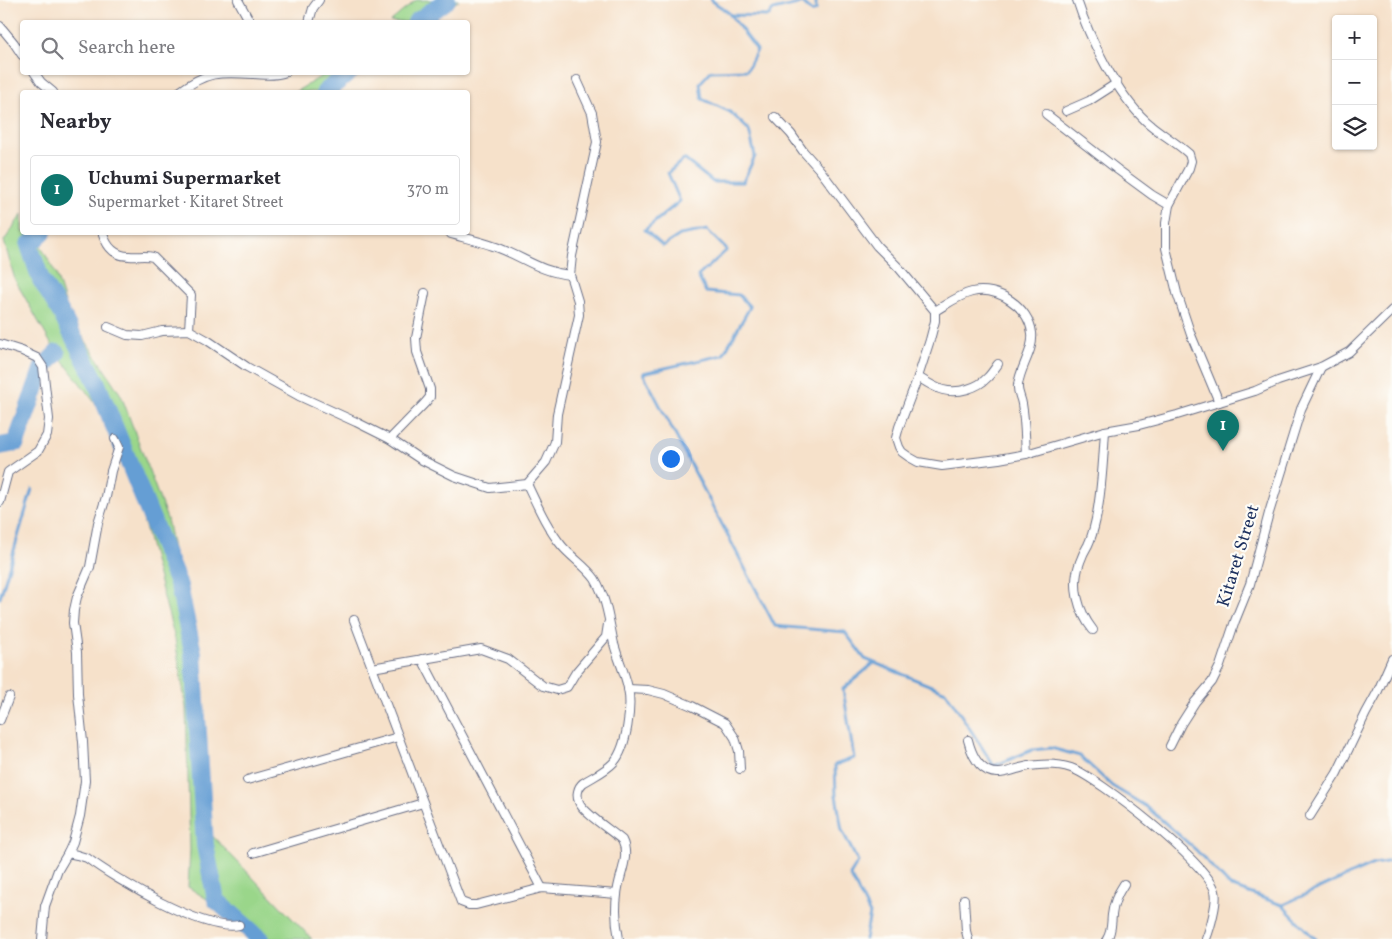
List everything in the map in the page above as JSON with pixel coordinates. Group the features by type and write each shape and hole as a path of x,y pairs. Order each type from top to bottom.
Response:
{"street":[{"path":"238,0 249,20"},
{"path":"309,0 313,8"},
{"path":"310,20 313,8 319,0"},
{"path":"1077,0 1097,49 1135,110 1147,122 1189,154 1191,161 1189,168 1170,205 1166,223 1166,248 1190,335 1219,402"},
{"path":"0,26 20,53"},
{"path":"36,75 51,90"},
{"path":"182,90 192,82 209,75"},
{"path":"108,327 127,335 142,336 162,331 189,330 247,367 300,396 390,439 420,459 454,476 490,488 526,484 546,462 555,442 556,414 579,315 578,301 570,275 585,190 597,142 592,113 577,80"},
{"path":"1066,111 1089,101 1117,83"},
{"path":"1046,114 1152,195 1170,205"},
{"path":"775,117 826,177 877,246 899,268 935,311 935,320 930,340 896,438 898,447 902,452 918,462 942,466 1026,454 1105,431 1138,425 1256,391 1321,367 1349,352 1392,310"},
{"path":"103,235 110,249 122,255 146,255 153,257 191,295 189,330"},
{"path":"454,235 493,246 547,271 570,275"},
{"path":"935,311 955,298 973,291 988,291 1006,296 1023,311 1030,324 1032,333 1032,340 1018,387 1022,402 1026,454"},
{"path":"390,439 426,404 430,397 430,389 417,352 416,338 425,293"},
{"path":"0,344 37,358 42,367 49,419 47,434 38,451 8,472 0,502"},
{"path":"918,377 942,390 961,390 975,386 987,378 998,364"},
{"name":"Kitaret Street","path":"1170,746 1186,716 1212,682 1220,666 1234,621 1250,584 1271,504 1301,409 1321,367"},
{"path":"1093,630 1077,601 1076,577 1080,561 1091,538 1096,517 1103,465 1105,431"},
{"path":"42,939 45,906 58,870 68,854 77,829 83,799 85,781 78,694 77,652 73,623 74,610 77,597 90,567 98,524 119,447 114,439"},
{"path":"526,484 563,548 585,567 594,578 609,617 616,653 628,688 629,711 619,755 607,768 583,782 578,791 579,803 622,840 624,845 625,860 617,894 616,918 618,939"},
{"path":"372,668 481,649 508,658 543,686 557,690 567,687 576,672 606,637 609,617"},
{"path":"354,620 461,902 476,905 542,888 617,894"},
{"path":"422,659 542,888"},
{"path":"1310,816 1337,773 1392,659"},
{"path":"628,688 664,694 725,722 739,751 740,769"},
{"path":"0,720 9,697"},
{"path":"247,780 398,737"},
{"path":"968,740 976,760 987,771 1002,773 1028,766 1051,764 1070,768 1107,789 1145,818 1187,856 1212,884 1215,892 1215,902 1206,939"},
{"path":"253,853 423,803"},
{"path":"68,854 87,858 141,892 186,913 219,924 234,926 239,924"},
{"path":"1107,939 1111,929 1112,913 1117,896 1124,884"},
{"path":"964,899 968,939"}],"green space":[{"path":"416,0 459,0 434,20 392,20"},
{"path":"324,75 361,75 336,90 298,90"},
{"path":"20,217 20,235 35,235 56,274 69,315 121,395 167,519 188,623 197,697 201,824 312,939 261,939 243,922 188,887 190,850 186,708 175,639 121,437 50,342 15,280 4,241"}],"waterway":[{"path":"419,20 447,0"},
{"path":"711,0 729,13 757,50 747,70 711,71 700,83 702,99 730,112 749,130 755,156 743,182 713,182 684,159 668,173 680,201 645,230 663,246 680,235 707,230 727,250 698,276 706,292 739,295 750,307 723,355 643,373 775,626 845,632 865,659 946,692 994,766 1032,750 1051,748 1080,756 1112,786 1147,807 1196,850 1230,886 1282,905 1374,864 1392,861"},
{"path":"730,15 769,16 773,10 802,3 812,12 816,10 816,0"},
{"path":"328,90 346,75"},
{"path":"40,235 29,245 41,280 60,311 95,379 179,586 193,653 205,845 216,900 260,939"},
{"path":"0,446 16,443 43,367 57,353"},
{"path":"0,598 32,489"},
{"path":"865,939 870,914 850,875 858,862 842,830 836,795 835,765 854,758 843,689 874,663"},
{"path":"1282,905 1316,939"}],"place":[{"name":"Uchumi Supermarket","path":"1223,451"}]}
